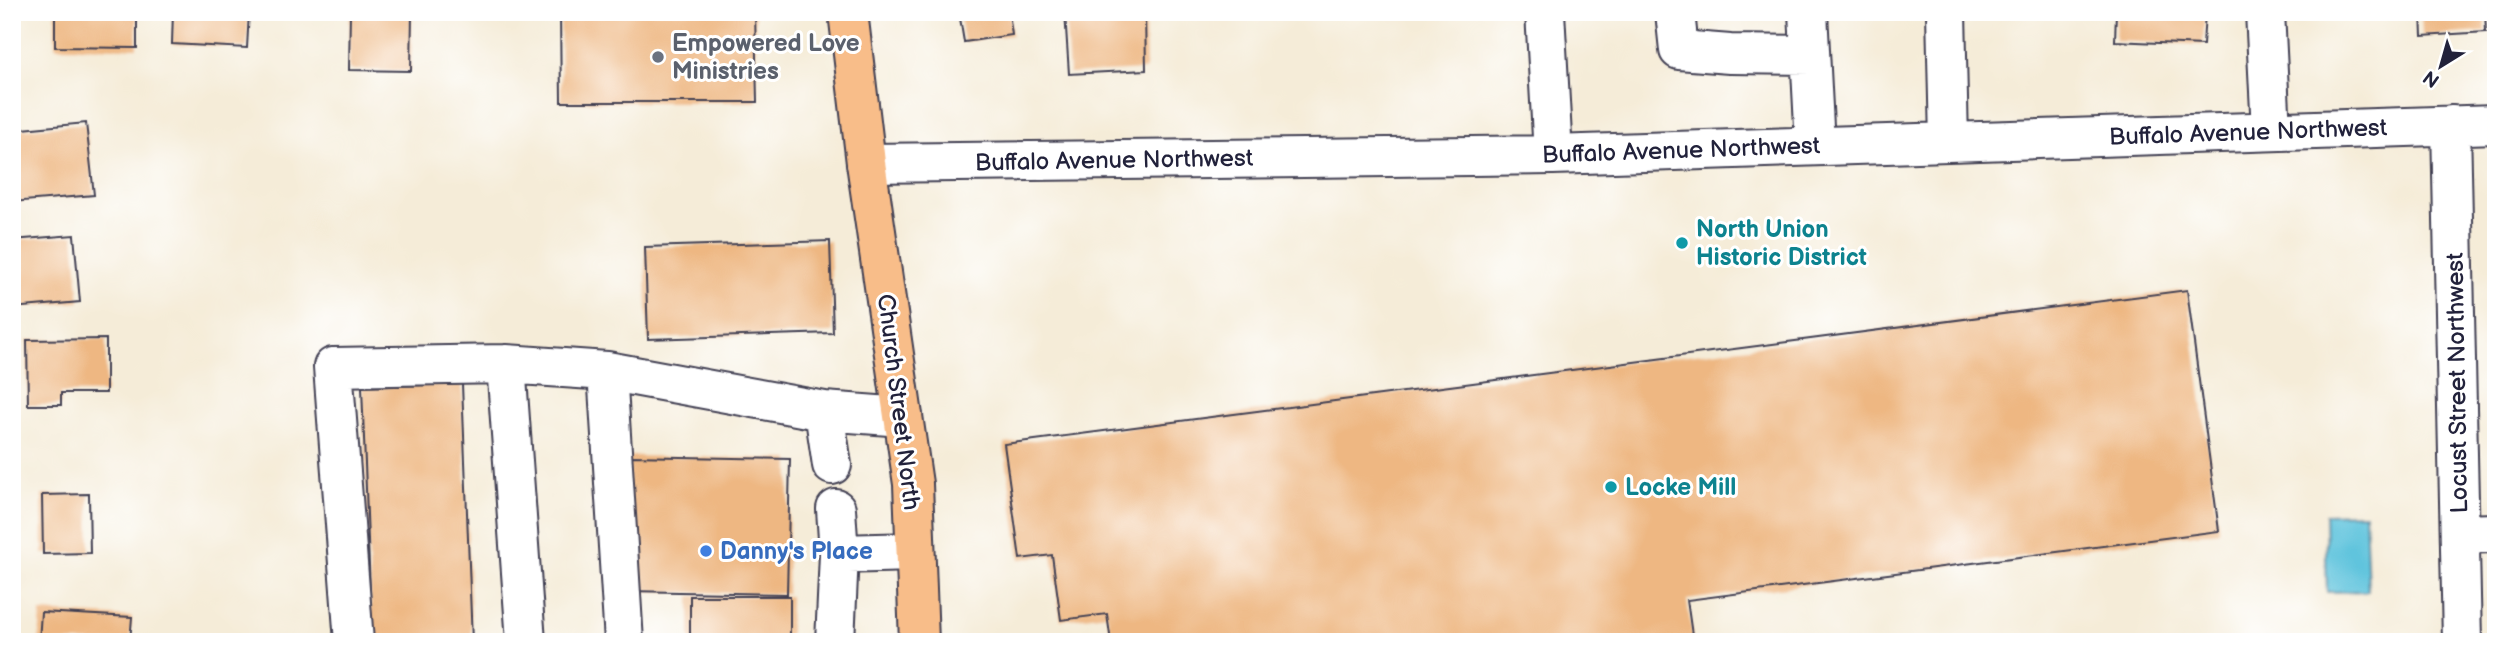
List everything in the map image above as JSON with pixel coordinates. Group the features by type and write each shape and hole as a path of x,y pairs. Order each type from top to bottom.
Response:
{"main road":[{"name":"Church Street North","path":"848,12 866,163 913,484 919,642"}],"street":[{"path":"1545,12 1553,155"},
{"path":"1675,12 1679,50 1810,55"},
{"path":"1808,12 1815,146"},
{"path":"1946,12 1949,142"},
{"path":"2265,12 2271,131"},
{"name":"Buffalo Avenue Northwest","path":"866,163 1553,155 2496,124"},
{"name":"Locust Street Northwest","path":"2451,125 2478,533 2462,642"},
{"path":"354,642 332,367 506,364 607,371 824,411 903,417"},
{"path":"506,364 526,642"},
{"path":"607,371 624,642"},
{"path":"824,411 832,466"},
{"path":"835,642 839,554 836,509"},
{"path":"839,554 915,552"}],"water":[{"path":"2365,513 2368,591 2327,592 2325,514"}],"building":[{"path":"55,12 137,12 137,48 55,47"},
{"path":"173,12 249,12 247,48 172,44"},
{"path":"350,12 412,12 411,71 349,70"},
{"name":"Empowered Love Ministries","path":"560,12 755,12 757,102 561,102"},
{"path":"959,12 1009,12 1012,35 964,42"},
{"path":"1065,12 1145,12 1146,70 1069,74"},
{"path":"2116,12 2205,12 2203,45 2115,41"},
{"path":"2421,12 2485,12 2486,32 2422,36"},
{"path":"86,123 94,195 12,202 12,130"},
{"path":"74,235 80,302 12,308 12,240"},
{"path":"830,241 833,333 648,339 645,247"},
{"name":"Locke Mill","path":"2187,290 2219,531 1687,600 1693,642 1111,642 1107,614 1061,620 1052,555 1020,559 1004,444"},
{"path":"106,339 106,393 61,393 61,405 28,405 27,340"},
{"path":"462,384 472,642 372,642 362,387"},
{"path":"629,456 790,459 787,594 627,591"},
{"path":"89,494 90,553 43,554 42,495"},
{"path":"690,596 790,596 790,642 690,642"},
{"path":"41,612 132,617 130,642 39,642"}],"place":[{"name":"Empowered Love Ministries","path":"658,57"},
{"name":"North Union Historic District","path":"1682,243"},
{"name":"Locke Mill","path":"1611,487"},
{"name":"Danny's Place","path":"706,551"}]}
